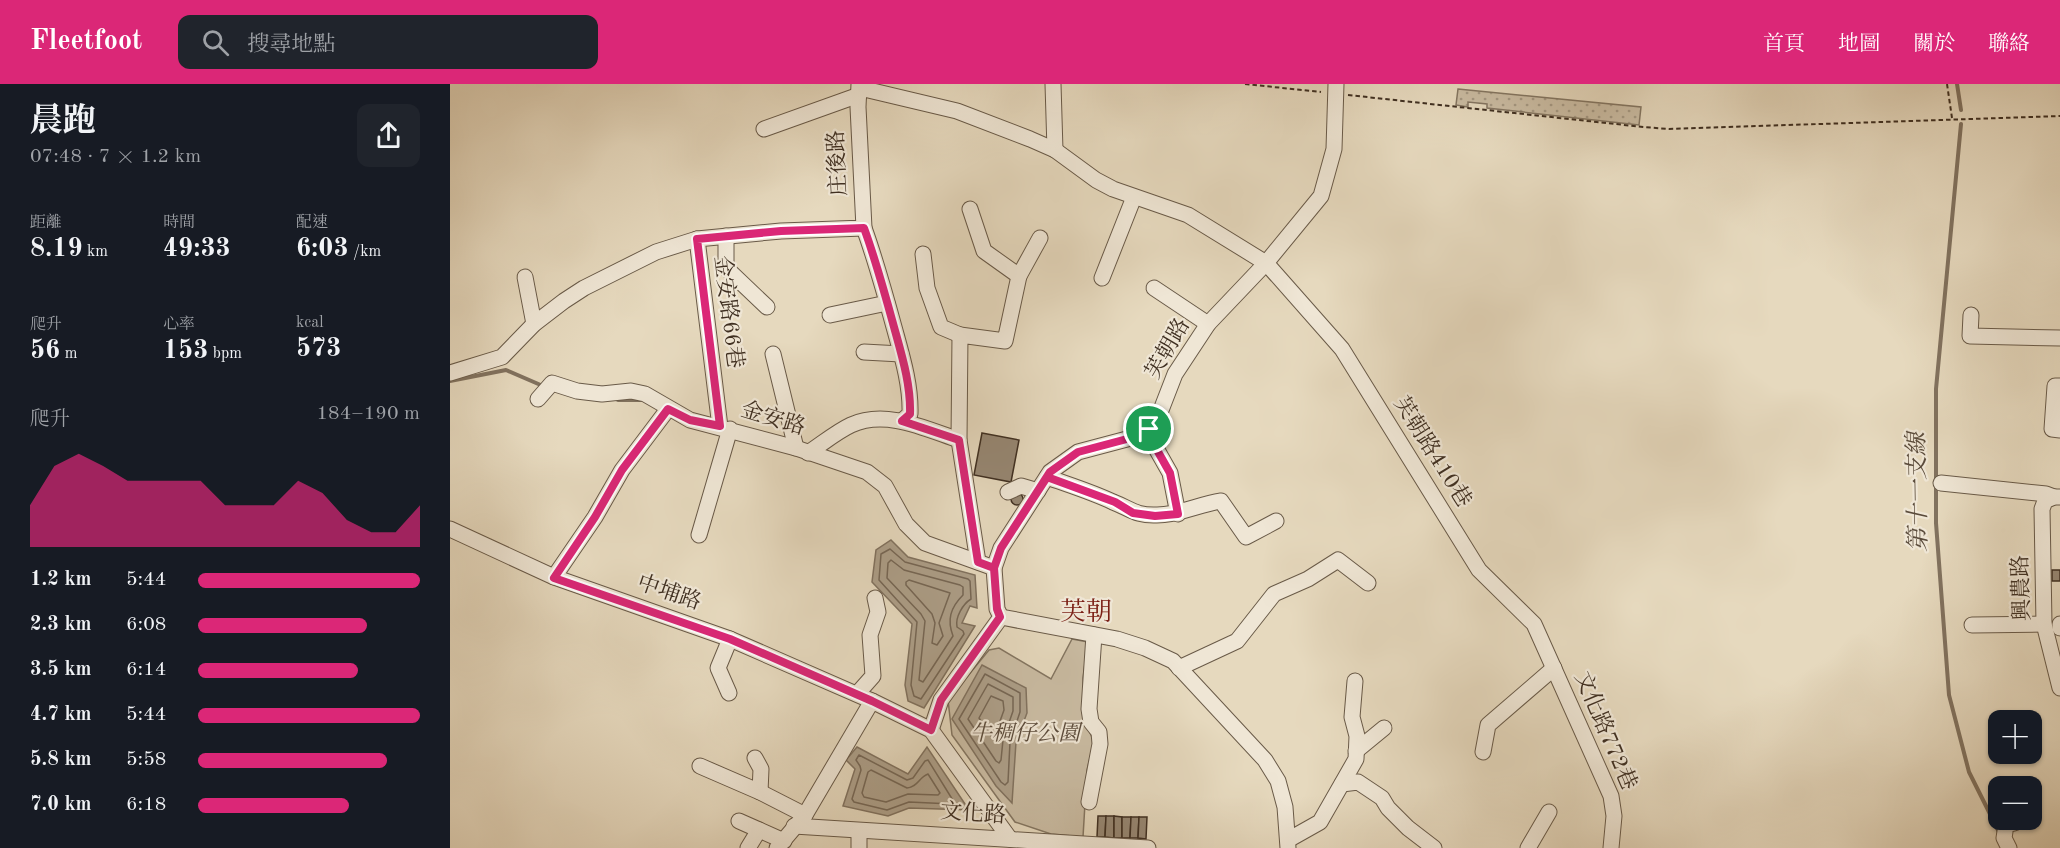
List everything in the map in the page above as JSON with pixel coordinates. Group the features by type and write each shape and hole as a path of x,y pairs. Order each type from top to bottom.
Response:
{"street":[{"path":"1053,84 1055,150"},
{"path":"764,129 859,89 957,111 1055,150 1096,180 1113,189 1188,215 1266,263"},
{"name":"庄後路","path":"450,372 502,357 534,324 584,288 656,252 697,239 781,231 864,228 859,89"},
{"name":"芙朝路","path":"1149,429 1156,423 1175,374 1208,324 1266,263 1321,196 1334,149 1336,89"},
{"path":"1102,278 1134,197"},
{"path":"970,209 984,251 1019,276"},
{"path":"864,228 881,275 911,398 910,414 902,421"},
{"path":"726,236 726,268 767,307"},
{"path":"923,254 927,288 941,327 960,335 1005,341 1019,276 1040,238"},
{"name":"金安路66巷","path":"697,239 725,428"},
{"name":"芙朝路410巷","path":"1266,263 1341,349 1479,570 1534,624 1554,668"},
{"path":"525,277 534,324"},
{"path":"1154,288 1208,324"},
{"path":"830,315 887,303"},
{"path":"1971,315 1970,336 2060,339"},
{"path":"960,335 959,440 978,562"},
{"path":"864,352 901,354"},
{"path":"773,354 802,450 852,424 875,419 902,421 959,440"},
{"name":"金安路","path":"538,399 552,383 577,391 602,394 631,391 645,394 690,420 802,450 867,472 885,486 906,524 925,543 994,568"},
{"path":"2060,386 2055,386 2052,429 2060,430"},
{"path":"554,578 595,517 622,470 668,409"},
{"path":"699,535 725,428"},
{"path":"1000,617 997,609 994,568 1001,548 1050,472 1078,452 1127,439 1149,429 1157,450 1170,473 1178,514"},
{"path":"1047,477 1115,502 1133,513 1155,516 1178,514 1202,504 1221,501 1246,537 1276,522"},
{"path":"1941,483 2057,497"},
{"path":"1008,492 1021,486 1038,491"},
{"name":"興農路","path":"2057,497 2045,501 2042,509 2044,624 2054,640 2060,688"},
{"name":"中埔路","path":"450,529 554,578 730,639 857,694 931,730"},
{"path":"1179,668 1237,641 1274,594 1308,579 1338,560 1368,583"},
{"path":"857,694 873,676 870,635 878,612 875,598"},
{"path":"1000,617 1117,639 1145,648 1173,661 1265,760 1278,781 1285,807 1288,844 1320,822 1356,759 1357,736 1352,717 1355,681"},
{"path":"1000,617 941,700 931,730 1010,843"},
{"path":"1972,625 2044,624"},
{"path":"1089,802 1100,744 1099,732 1091,722 1089,709 1094,635"},
{"path":"729,693 718,668 730,639"},
{"path":"1483,752 1488,725 1554,668"},
{"name":"文化路772巷","path":"1554,668 1611,796 1614,816 1611,848"},
{"path":"739,821 759,830 780,845 794,826 806,815 872,701"},
{"path":"1356,751 1384,728"},
{"path":"755,758 761,770 760,792"},
{"path":"700,766 806,815"},
{"path":"1342,784 1358,782 1371,790 1382,798 1388,808 1408,828 1434,848"},
{"path":"1528,848 1549,812"},
{"name":"文化路","path":"794,826 905,832 1010,843 1148,848"},
{"path":"748,848 759,830"},
{"path":"2005,830 2004,838 2009,848"},
{"path":"859,831 859,848"},
{"path":"904,848 905,832"}],"path":[{"path":"1245,84 1336,89 1643,128 2060,116"},
{"path":"1947,84 1952,118"}],"green space":[{"path":"1458,89 1641,107 1639,125 1487,108 1487,104 1468,102 1468,107 1456,105"},
{"name":"牛稠仔公園","path":"1072,639 1088,642 1083,678 1084,719 1094,742 1087,770 1083,837 1051,834 1015,822 952,735 948,700 989,650 999,648 1051,679"}],"water":[{"path":"891,540 908,557 975,575 977,608 970,606 962,623 975,626 924,708 908,701 905,685 912,624 872,582 876,550"},
{"path":"982,665 1026,688 1027,713 1016,742 1012,803 996,786 952,719"},
{"path":"857,747 908,774 927,747 969,810 909,808 888,816 843,806 855,769 846,760"}],"building":[{"path":"982,433 1019,440 1011,482 974,475"},
{"path":"1019,493 1023,499 1019,505 1015,505 1011,497"},
{"path":"2052,570 2060,570 2060,581 2052,581"},
{"path":"1098,816 1106,816 1105,837 1097,837"},
{"path":"1106,816 1114,816 1114,838 1105,837"},
{"path":"1114,816 1122,817 1122,838 1114,838"},
{"path":"1122,817 1131,817 1130,838 1122,838"},
{"path":"1131,817 1139,817 1138,838 1130,838"},
{"path":"1139,817 1147,817 1146,839 1138,838"}],"waterway":[{"name":"第十一支線","path":"1957,84 1961,110"},
{"name":"第十一支線","path":"1961,124 1936,389 1936,523 1949,695 1969,772 2000,834"},
{"path":"450,381 506,370 543,386"},
{"path":"618,400 640,400"}],"district":[{"name":"芙朝","path":"1086,613"}],"route":[{"path":"1149,429 1127,439 1078,452 1050,472 1001,548 994,568 978,562 959,440 902,421 910,414 911,398 881,275 864,228 781,231 697,239 720,426 690,420 668,409 622,470 595,517 554,578 730,639 872,701 931,730 941,700 1000,617 997,609 994,568 1001,548 1047,477 1115,502 1133,513 1155,516 1178,514 1170,473 1157,450 1149,429"}]}
